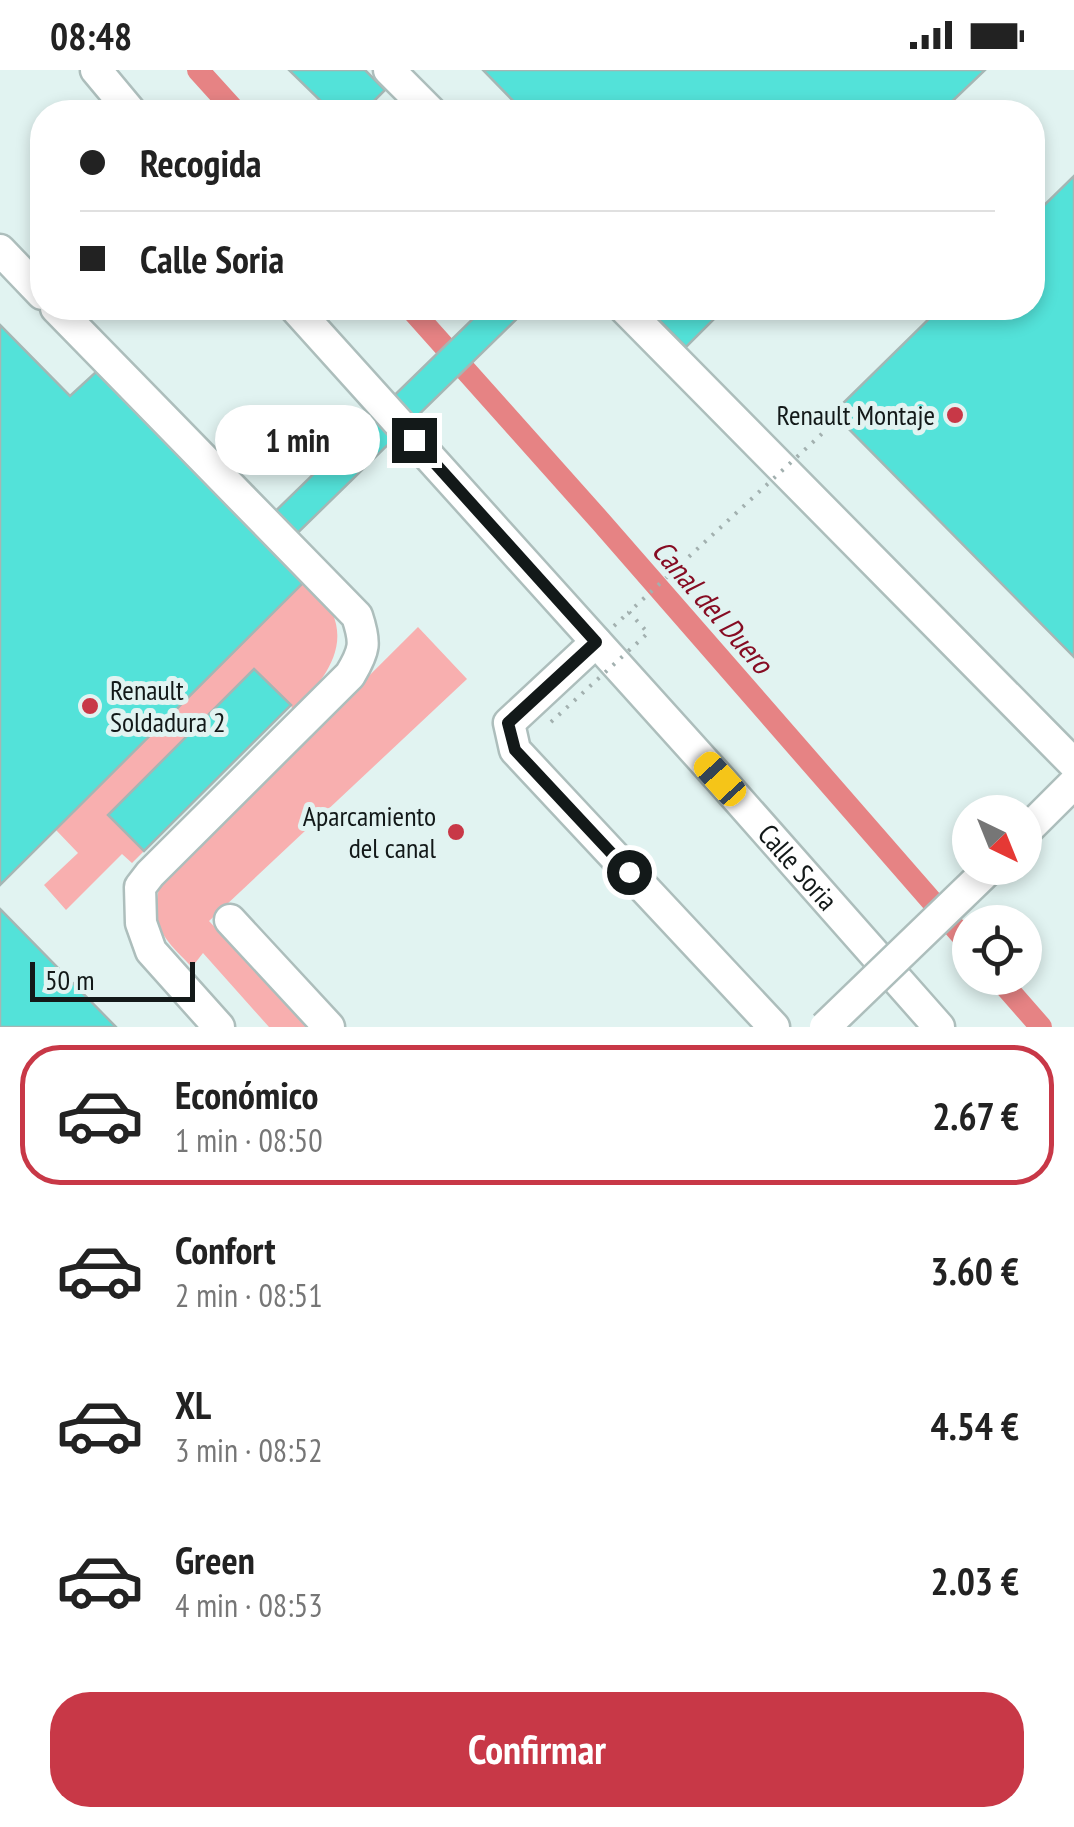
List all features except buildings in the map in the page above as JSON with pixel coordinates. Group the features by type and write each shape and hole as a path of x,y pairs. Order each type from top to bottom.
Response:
{"street":[{"path":"96,70 122,100"},
{"path":"390,70 419,100"},
{"path":"0,250 30,281"},
{"path":"68,320 357,616 364,635 363,654 350,675 140,887 138,901 151,951 219,1027"},
{"name":"Calle Soria","path":"306,320 939,1027"},
{"path":"636,320 1074,764"},
{"path":"596,642 508,723 515,750 774,1027"},
{"path":"1042,815 1074,784"},
{"path":"825,1027 972,885"},
{"path":"230,920 329,1027"}],"path":[{"path":"552,722 648,633 629,612 838,418"}],"shaded area":[{"path":"305,581 332,612 337,627 334,654 322,679 293,712 291,705 254,669 108,815 144,851 132,863 122,854 66,910 44,885 78,853 56,830"},
{"path":"418,627 467,679 209,921 309,1027 269,1027 203,953 192,967 167,939 156,911 160,884"}],"waterway":[{"name":"Canal del Duero","path":"198,70 225,100"},
{"name":"Canal del Duero","path":"421,320 952,924"},
{"name":"Canal del Duero","path":"1013,995 1041,1027"}],"place":[{"name":"Renault Montaje","path":"955,415"},
{"name":"Renault Soldadura 2","path":"90,706"},
{"name":"Aparcamiento del canal","path":"456,832"}],"route":[{"path":"414,440 596,642 508,723 515,750 629,872"}]}
